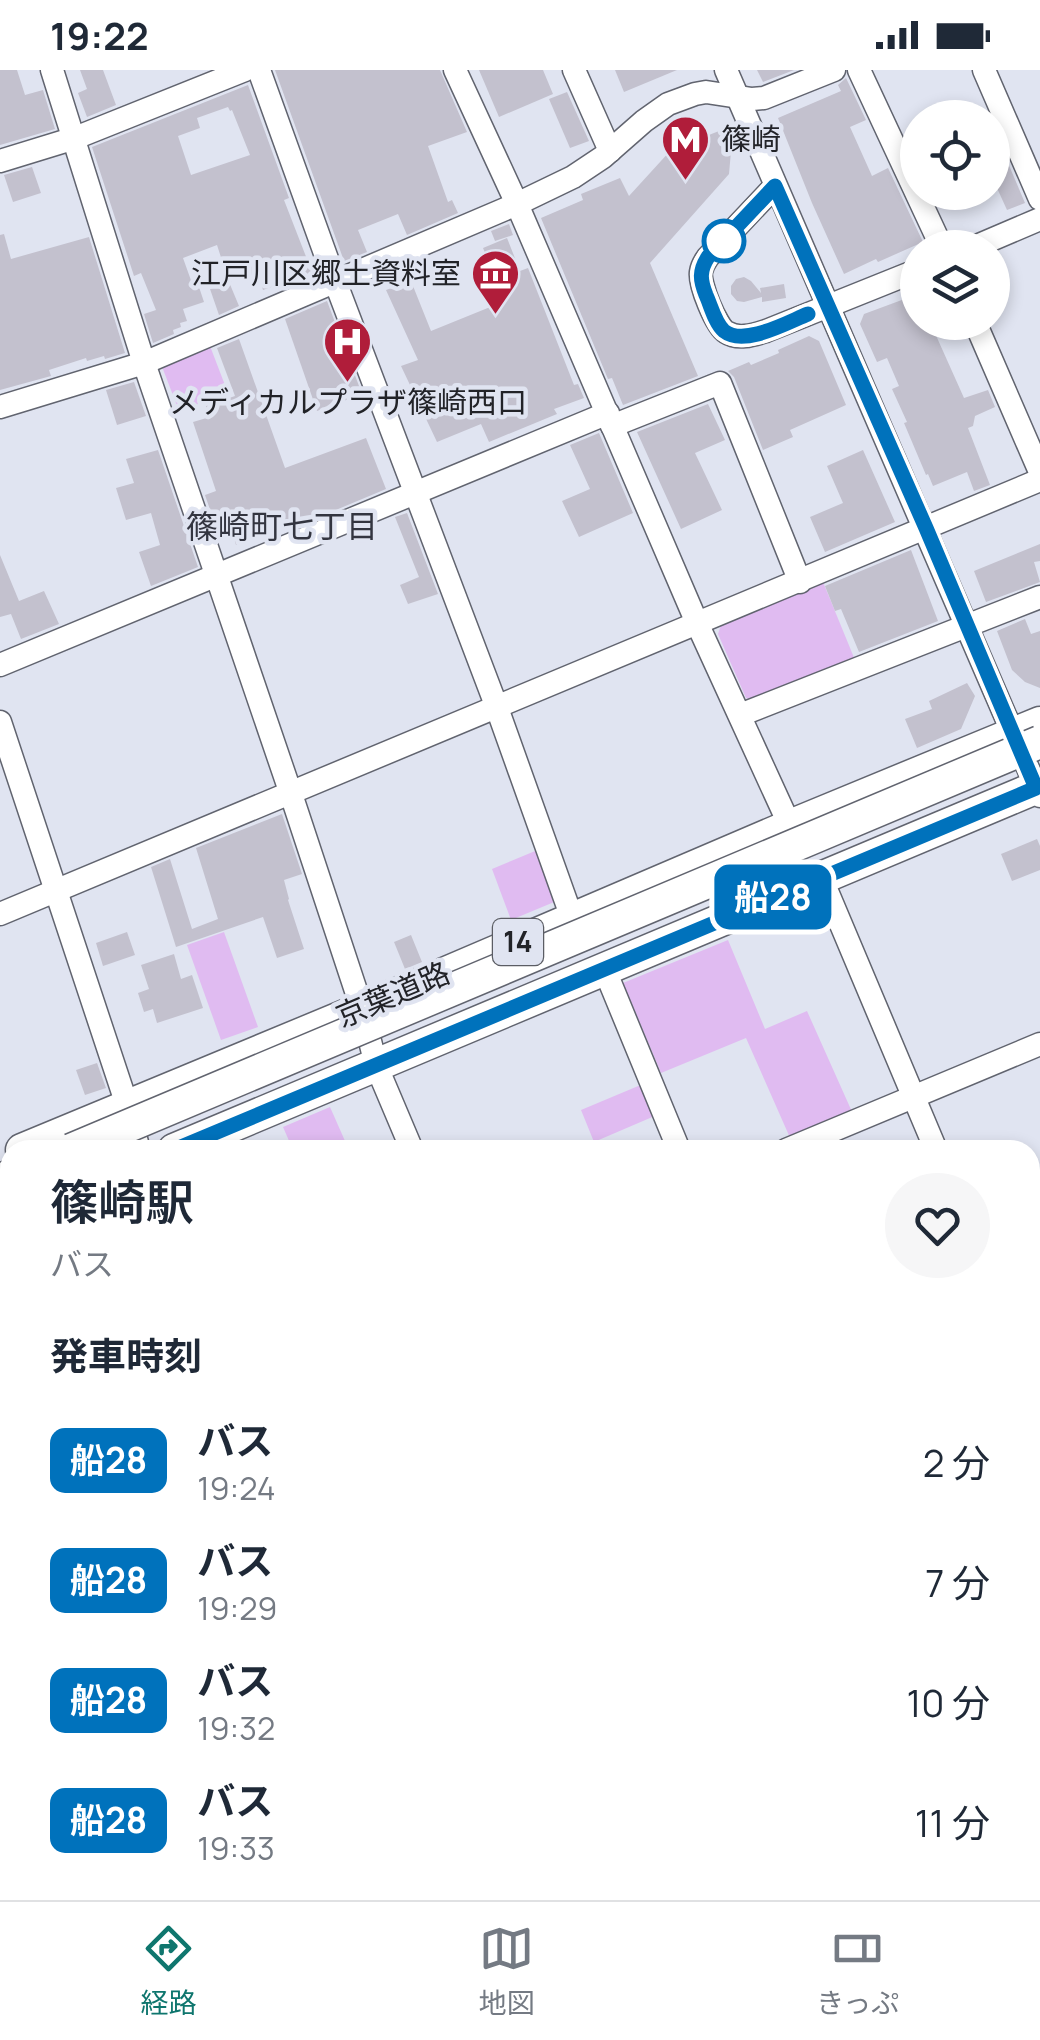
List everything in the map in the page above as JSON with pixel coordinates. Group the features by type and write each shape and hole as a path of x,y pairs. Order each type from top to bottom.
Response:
{"highway":[{"name":"京葉道路","path":"45,1140 790,826 1031,733"},
{"name":"京葉道路","path":"94,1140 1031,733"},
{"name":"京葉道路","path":"198,1140 1039,784"},
{"name":"京葉道路","path":"149,1140 1039,784"}],"street":[{"path":"52,70 144,363 362,1009 376,1065 408,1140"},
{"path":"0,162 74,138 245,70"},
{"path":"259,70 572,918"},
{"path":"455,70 790,826"},
{"path":"574,70 610,151"},
{"path":"726,70 968,626 1031,733 1039,784"},
{"path":"0,407 144,363 517,204 574,177 668,104 706,92 764,98 834,70"},
{"path":"860,70 934,230"},
{"path":"984,70 1040,199"},
{"path":"775,186 704,263 701,282 722,330 749,336 900,277"},
{"path":"1010,231 1040,218"},
{"path":"0,914 800,582 1040,476 983,340"},
{"path":"0,665 416,491 720,383 800,582"},
{"path":"740,716 1040,597"},
{"path":"0,722 136,1140"},
{"path":"820,877 932,1140"},
{"path":"604,968 676,1140"},
{"path":"810,1140 1040,1044"}],"shaded area":[{"path":"210,346 228,393 179,411 161,364"},
{"path":"823,582 855,660 754,700 746,698 718,634 721,625"},
{"path":"540,849 559,900 511,920 492,869"},
{"path":"224,932 258,1027 221,1040 187,945"},
{"path":"728,940 765,1029 807,1011 853,1114 791,1140 746,1038 661,1073 623,983"},
{"path":"643,1084 657,1115 593,1140 581,1110"},
{"path":"330,1107 345,1140 289,1140 283,1127"}],"building":[{"path":"0,70 17,70 25,95 43,90 55,129 0,145"},
{"path":"80,70 103,70 116,105 87,117 78,93 87,89"},
{"path":"275,70 440,70 467,132 428,146 448,202 452,200 458,213 407,235 398,214 358,230 367,252 344,261"},
{"path":"479,70 543,70 553,94 499,117"},
{"path":"615,70 677,70 624,92"},
{"path":"757,70 794,70 763,82"},
{"path":"846,78 866,120 850,127 872,176 888,168 900,193 900,210 908,210 917,230 900,230 900,252 844,274 778,118 841,91 838,85"},
{"path":"248,85 289,198 284,200 312,272 263,290 258,273 229,282 217,245 183,258 193,286 198,284 204,302 183,309 187,321 173,330 174,334 153,343 144,314 156,310 141,273 134,276 92,147","holes":["228,107 250,155 191,175 178,136 200,128 197,118"]},
{"path":"567,92 589,141 570,148 549,99"},
{"path":"719,131 732,140 729,174 650,263 698,376 623,405 612,378 608,379 541,218 583,200 581,194 620,178 629,196 671,150"},
{"path":"32,167 41,193 13,202 4,175"},
{"path":"1010,168 1025,203 1010,209"},
{"path":"509,224 513,235 495,241 491,231"},
{"path":"4,234 11,259 89,237 125,353 105,359 86,358 49,370 51,376 0,390 0,235"},
{"path":"507,238 520,271 528,268 574,385 578,384 584,398 554,409 557,414 489,442 481,424 437,442 401,366 418,360 386,290 411,281 431,331 505,301 483,248"},
{"path":"744,277 761,293 760,288 784,284 786,298 737,301 731,286"},
{"path":"229,282 239,306 219,315 210,289"},
{"path":"327,301 362,394 317,411 285,319"},
{"path":"900,301 900,340 938,340 964,398 988,390 995,407 975,416 973,426 968,428 990,485 974,491 967,472 933,486 904,423 907,422 892,389 899,386 887,358 877,362 860,324 864,314"},
{"path":"809,336 819,341 846,405 790,430 793,437 763,450 734,377 728,371 779,353 778,350"},
{"path":"239,339 285,468 366,438 386,489 288,530 286,524 254,534 255,538 236,545 232,532 219,536 205,495 216,491 193,422 210,417 206,406 235,396 217,348"},
{"path":"134,382 146,416 117,425 106,390"},
{"path":"708,404 725,440 695,453 722,510 681,529 637,432"},
{"path":"599,433 633,513 579,537 562,501 590,489 570,445"},
{"path":"158,450 198,567 151,586 139,552 160,545 151,513 126,520 116,488 134,483 126,459"},
{"path":"863,450 895,522 825,552 810,517 843,503 827,466"},
{"path":"407,513 438,594 408,604 400,585 419,577 395,517"},
{"path":"1040,544 1040,561 1034,562 1040,582 986,602 974,571"},
{"path":"911,550 938,621 859,652 841,609 835,611 825,586"},
{"path":"0,555 19,601 44,591 59,624 21,639 11,614 0,617"},
{"path":"1025,619 1031,634 1040,631 1040,688 1025,682 1012,670 997,631"},
{"path":"967,683 975,696 961,729 917,748 905,719 932,709 929,701"},
{"path":"282,814 302,874 284,880 304,949 277,958 263,917 176,947 151,867 170,859 192,929 218,919 196,848"},
{"path":"1037,839 1040,870 1012,881 1001,854"},
{"path":"127,932 135,955 103,966 96,943"},
{"path":"411,935 422,962 405,969 394,942"},
{"path":"174,954 181,979 192,975 203,1008 157,1023 153,1009 144,1012 138,993 149,989 141,965"},
{"path":"97,1063 106,1088 85,1095 76,1070"}],"bus line":[{"name":"船28","path":"198,1140 1036,788 775,186 708,257 701,282 718,323 730,334 749,336 808,314"}],"place":[{"name":"篠崎","path":"686,182"},
{"name":"江戸川区郷土資料室","path":"496,316"},
{"name":"メディカルプラザ篠崎西口","path":"348,384"}],"district":[{"name":"篠崎町七丁目","path":"282,527"}]}
